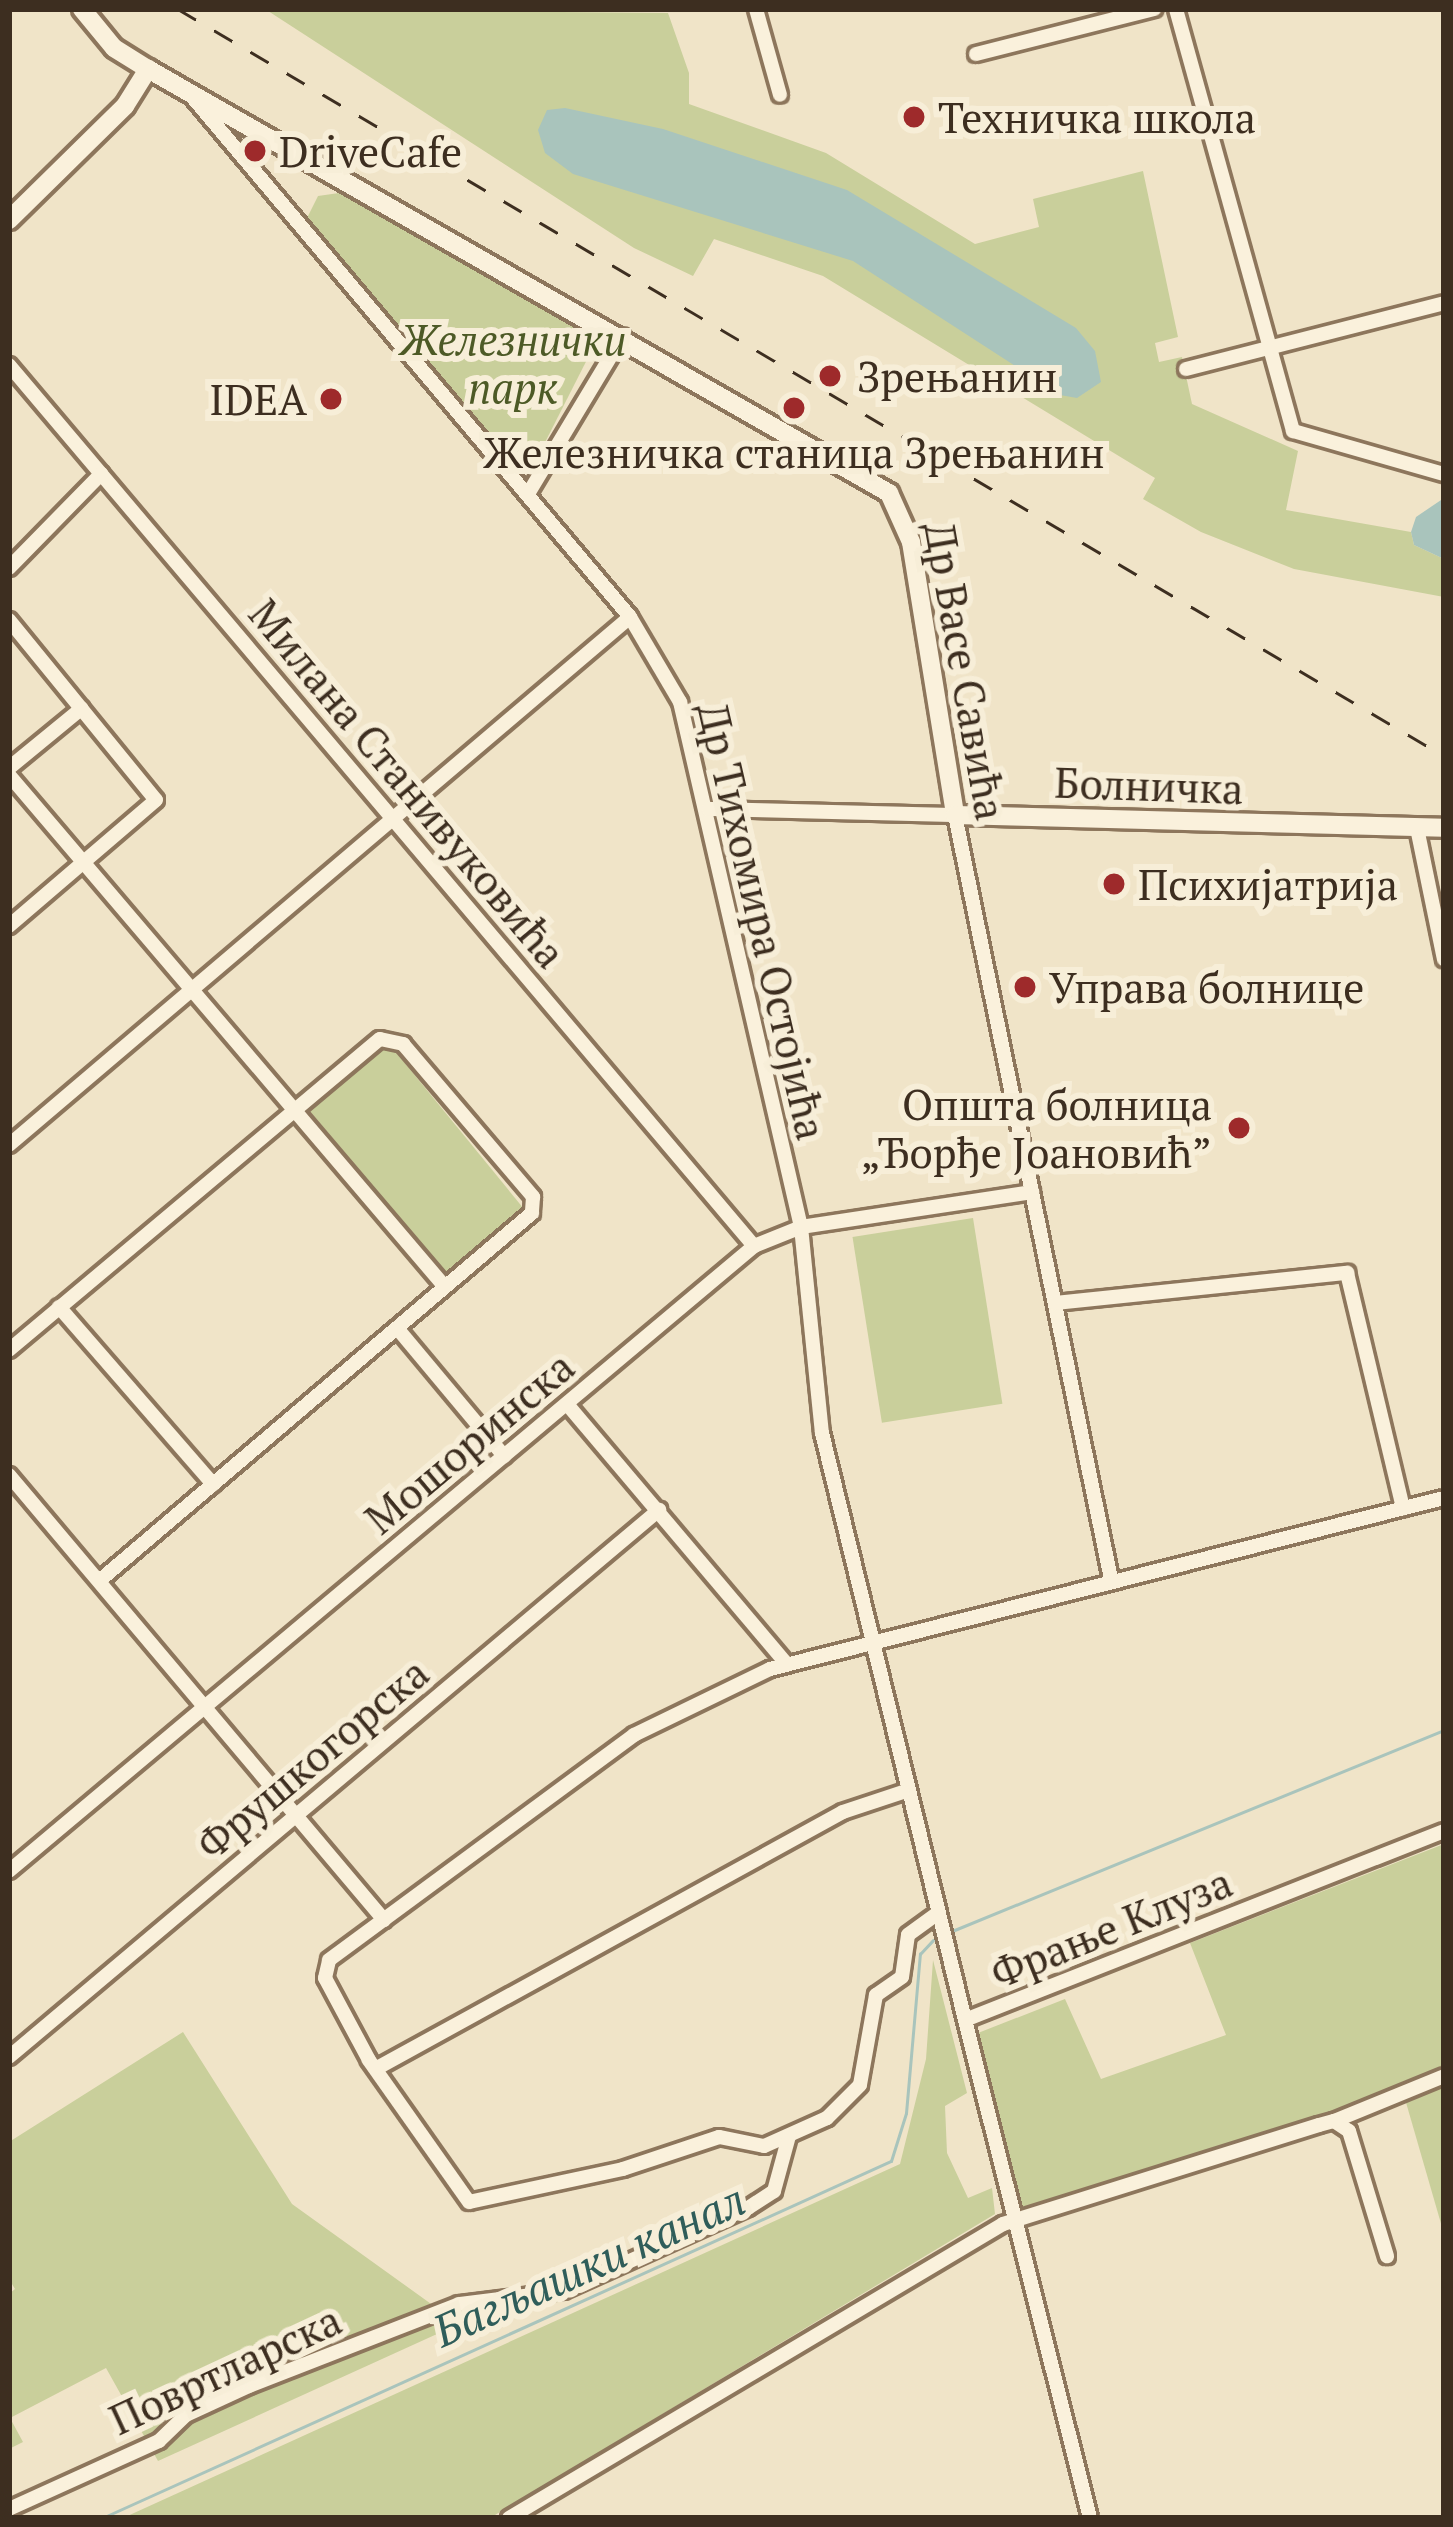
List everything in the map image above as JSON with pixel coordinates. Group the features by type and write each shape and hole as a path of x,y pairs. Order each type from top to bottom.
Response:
{"street":[{"name":"Др Васе Савића","path":"82,9 114,48 148,69 623,336 893,498 910,542 955,815 1111,1579"},
{"path":"756,9 780,95"},
{"path":"976,54 1154,9"},
{"path":"1176,9 1286,415 1297,436 1444,474"},
{"path":"9,220 125,106 148,69"},
{"name":"Др Тихомира Остојића","path":"190,93 630,617 680,702 709,809 802,1227 821,1433 867,1641"},
{"path":"1186,369 1444,303"},
{"path":"528,494 623,336"},
{"name":"Милана Станивуковића","path":"9,365 754,1246"},
{"path":"9,568 101,474"},
{"path":"9,1145 630,617"},
{"path":"9,620 155,800 9,926"},
{"path":"82,708 9,772 445,1287"},
{"name":"Болничка","path":"709,809 1444,828"},
{"path":"1417,827 1444,959"},
{"path":"9,1350 364,1046 397,1040 532,1198 532,1214 99,1581"},
{"name":"Мошоринска","path":"9,1871 754,1246 802,1227 1032,1192"},
{"path":"1054,1303 1342,1272 1351,1280 1402,1508"},
{"path":"59,1307 213,1484"},
{"path":"397,1328 504,1456"},
{"path":"567,1404 785,1662"},
{"path":"9,1475 385,1920"},
{"path":"780,2157 764,2146 718,2138 623,2169 469,2201 326,1984 329,1960 634,1735 785,1662 1444,1498"},
{"name":"Фрушкогорска","path":"9,2057 659,1510"},
{"name":"Фрање Клуза","path":"867,1641 965,2020 1444,1831"},
{"path":"379,2067 843,1812 903,1792"},
{"path":"764,2146 789,2136 854,2094 867,2063 876,1995 902,1977 912,1929 938,1913"},
{"path":"965,2020 1090,2518"},
{"path":"508,2518 1012,2220 1334,2121 1444,2076"},
{"path":"1334,2121 1349,2132 1387,2256"},
{"name":"Повртларска","path":"9,2509 159,2441 186,2415 249,2386 459,2304 563,2291 748,2208 774,2191 789,2136"}],"green space":[{"path":"265,9 668,13 689,73 689,104 826,153 975,244 1039,227 1033,199 1143,171 1178,337 1155,343 1159,362 1182,357 1192,404 1298,451 1286,510 1411,532 1414,545 1444,559 1444,597 1294,569 1201,532 1143,499 1155,478 823,276 714,239 693,276 634,248"},
{"name":"Железнички парк","path":"346,192 599,336 530,472 518,472 304,224 318,196"},
{"path":"380,1048 395,1051 524,1209 447,1274 306,1107"},
{"path":"973,1218 1002,1404 882,1423 853,1237"},
{"path":"1444,1844 1444,2071 1403,2093 1019,2211 978,2033 1065,1999 1101,2079 1226,2035 1190,1943"},
{"path":"933,1960 967,2093 945,2106 947,2153 968,2198 992,2188 995,2214 490,2518 123,2518 900,2164 926,2059"},
{"path":"183,2032 292,2204 459,2324 158,2461 106,2368 10,2418 23,2442 9,2449 9,2294 15,2289 9,2279 9,2142"},
{"path":"1444,2080 1444,2234 1405,2099"}],"water":[{"path":"565,108 663,129 847,190 1076,328 1095,351 1101,382 1077,398 1060,395 853,261 573,174 545,153 538,130 547,110"},
{"path":"1444,498 1444,559 1414,545 1411,532 1416,517"}],"waterway":[{"name":"Багљашки канал","path":"952,1931 1444,1730"},
{"name":"Багљашки канал","path":"102,2518 891,2161 906,2113 920,1954 933,1940"}],"railway":[{"path":"178,9 1444,756"}],"place":[{"name":"Техничка школа","path":"914,117"},
{"name":"DriveCafe","path":"255,151"},
{"name":"Зрењанин","path":"830,376"},
{"name":"IDEA","path":"331,399"},
{"name":"Железничка станица Зрењанин","path":"794,408"},
{"name":"Психијатрија","path":"1114,884"},
{"name":"Управа болнице","path":"1025,987"},
{"name":"Општа болница „Ђорђе Јоановић”","path":"1239,1128"}]}
